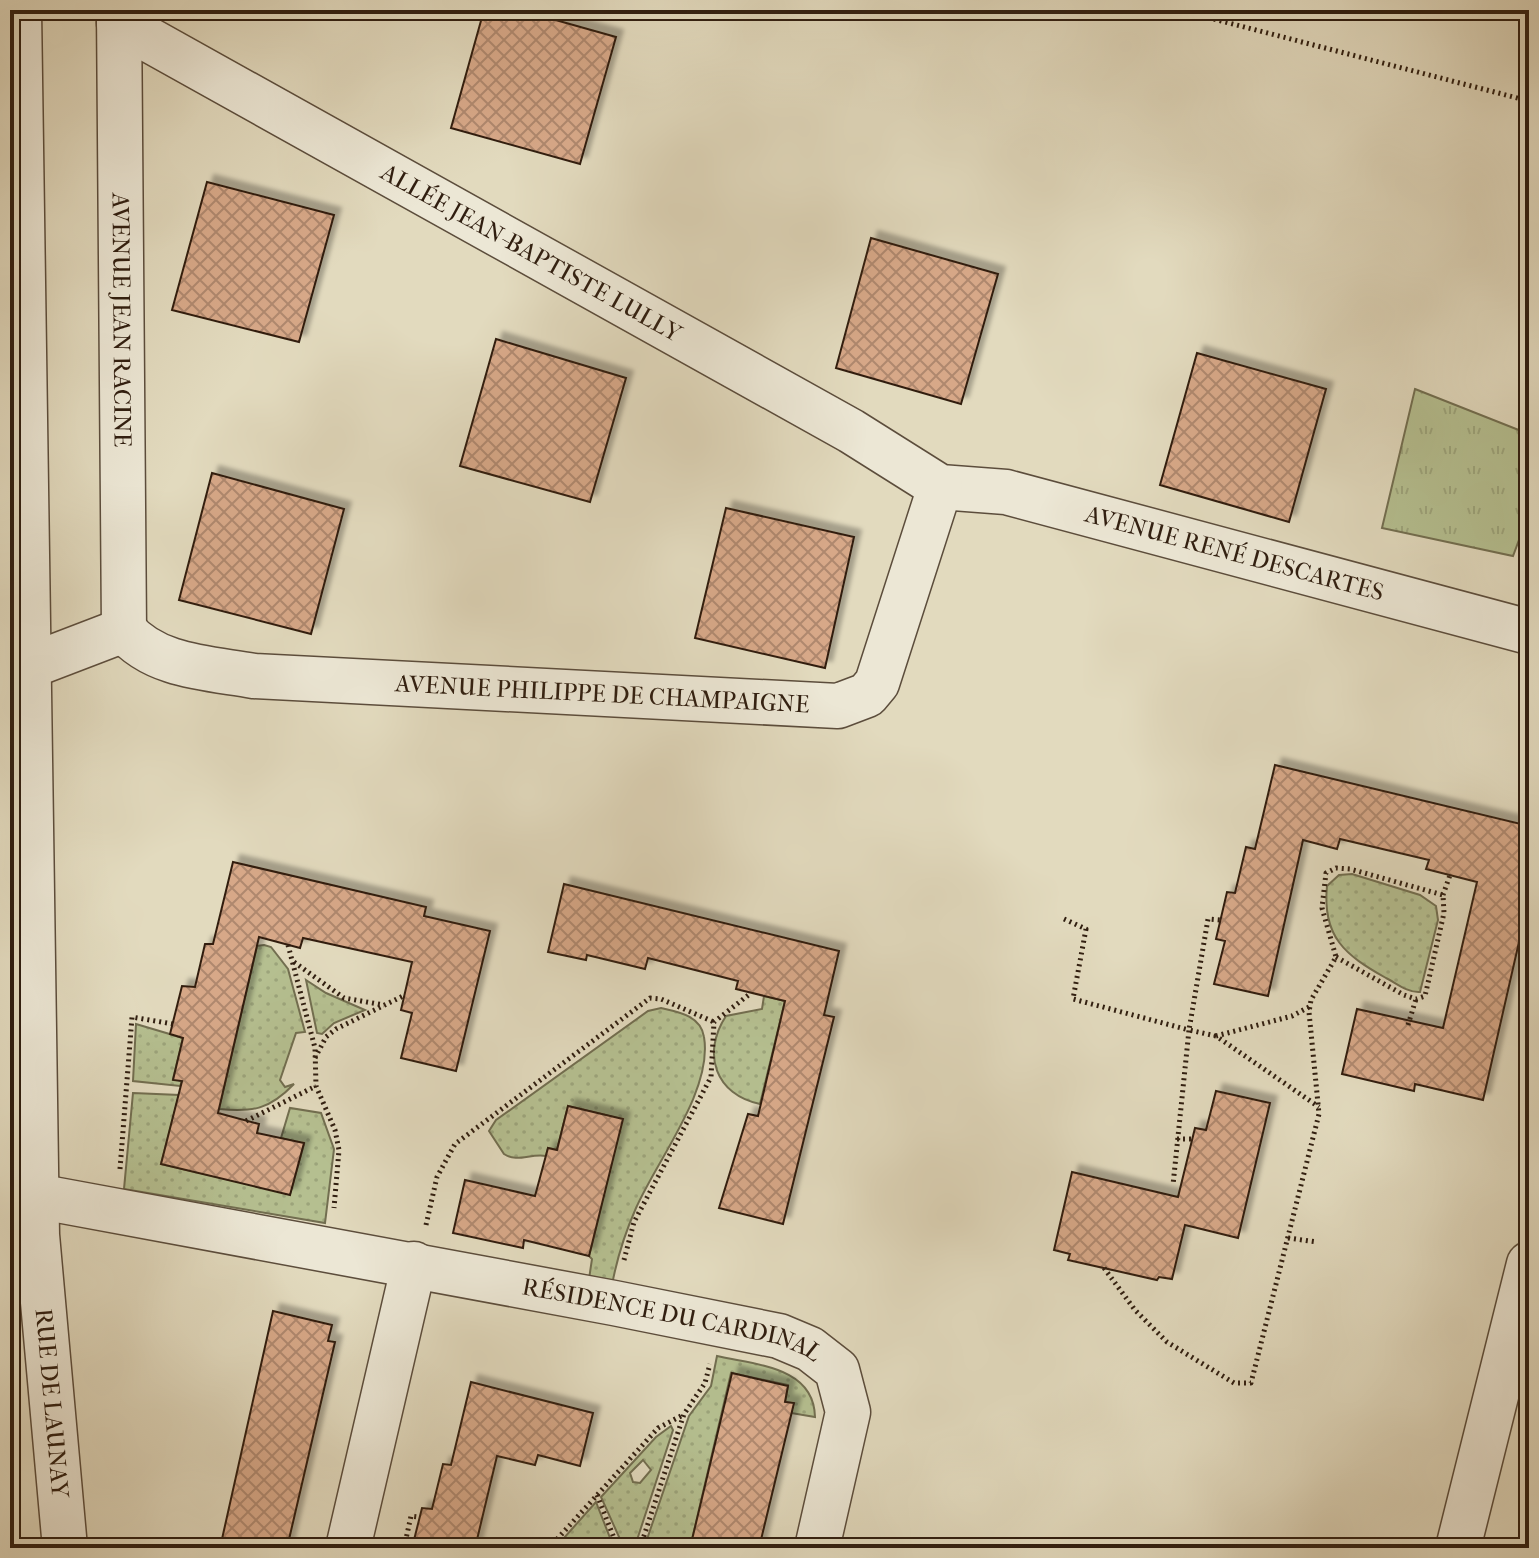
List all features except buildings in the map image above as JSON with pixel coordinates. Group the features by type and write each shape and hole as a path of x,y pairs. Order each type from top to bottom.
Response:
{"street":[{"name":"RUE DE LAUNAY","path":"19,10 16,225 30,666 36,1196 65,1548"},
{"name":"ALLÉE JEAN-BAPTISTE LULLY","path":"119,16 851,431 940,487"},
{"name":"AVENUE JEAN RACINE","path":"119,16 124,630"},
{"name":"AVENUE PHILIPPE DE CHAMPAIGNE","path":"124,630 137,646 152,654 190,665 254,676 838,706 867,695 877,683 940,487"},
{"name":"AVENUE RENÉ DESCARTES","path":"940,487 1006,492 1529,632"},
{"path":"30,666 124,630"},
{"name":"RÉSIDENCE DU CARDINAL","path":"36,1196 414,1264 779,1336 827,1359 837,1370 848,1412 817,1548"},
{"path":"348,1548 414,1264"},
{"path":"1458,1548 1529,1264"}],"path":[{"path":"1179,10 1529,101"},
{"path":"1104,1268 1135,1310 1167,1342 1198,1364 1245,1385 1251,1383 1319,1107 1310,1007 1336,957 1322,908 1326,873 1336,868 1350,869 1443,895"},
{"path":"1336,957 1416,999 1425,996 1444,913 1443,895 1450,875"},
{"path":"1064,919 1086,929 1073,999 1216,1036 1319,1107"},
{"path":"1173,1185 1189,1030 1208,919 1220,920"},
{"path":"288,945 315,1058 316,1086 335,1130 339,1150 330,1249"},
{"path":"293,961 344,998 385,1005"},
{"path":"614,1303 634,1222 711,1077 714,1022 751,993"},
{"path":"315,1058 326,1037 336,1029 405,995"},
{"path":"414,1264 437,1177 449,1152 464,1134 650,998 661,999 714,1022"},
{"path":"1408,1025 1416,999"},
{"path":"1216,1036 1292,1016 1310,1007"},
{"path":"117,1210 132,1017 173,1024"},
{"path":"246,1121 316,1086"},
{"path":"1177,1139 1193,1139"},
{"path":"1288,1238 1317,1242"},
{"path":"640,1548 684,1414 705,1383 720,1324"},
{"path":"549,1548 658,1428 684,1414"},
{"path":"597,1495 618,1548"},
{"path":"404,1548 411,1516 419,1517"}],"green space":[{"path":"1415,389 1529,434 1529,513 1513,556 1382,528"},
{"path":"1352,874 1420,895 1436,906 1438,920 1420,992 1402,987 1371,970 1339,942 1328,919 1327,886 1339,875"},
{"path":"257,946 271,947 288,969 305,1032 296,1033 280,1080 285,1087 294,1084 277,1099 260,1107 219,1109"},
{"path":"306,980 326,993 365,1010 334,1023 322,1034 317,1033"},
{"path":"764,996 785,1001 760,1104 733,1092 723,1082 714,1058 718,1030 726,1016 762,1009"},
{"path":"661,1008 688,1016 699,1024 704,1037 705,1058 692,1102 632,1217 612,1285 589,1279 592,1259 589,1256 622,1119 568,1106 557,1150 548,1148 546,1156 509,1157 489,1131 496,1120 648,1011"},
{"path":"136,1024 183,1038 173,1079 182,1081 180,1086 133,1081"},
{"path":"133,1093 179,1095 161,1164 290,1194 304,1144 281,1138 290,1108 321,1113 334,1149 325,1223 124,1189"},
{"path":"717,1356 764,1366 794,1378 805,1387 812,1400 815,1417 791,1413 793,1403 785,1402 788,1385 731,1373 690,1548 644,1548 689,1416 711,1386"},
{"path":"671,1426 673,1430 636,1543 632,1548 624,1548 601,1497 656,1437","holes":["643,1460 651,1470 640,1483 633,1482 630,1473"]},
{"path":"596,1502 614,1548 555,1548"}]}
